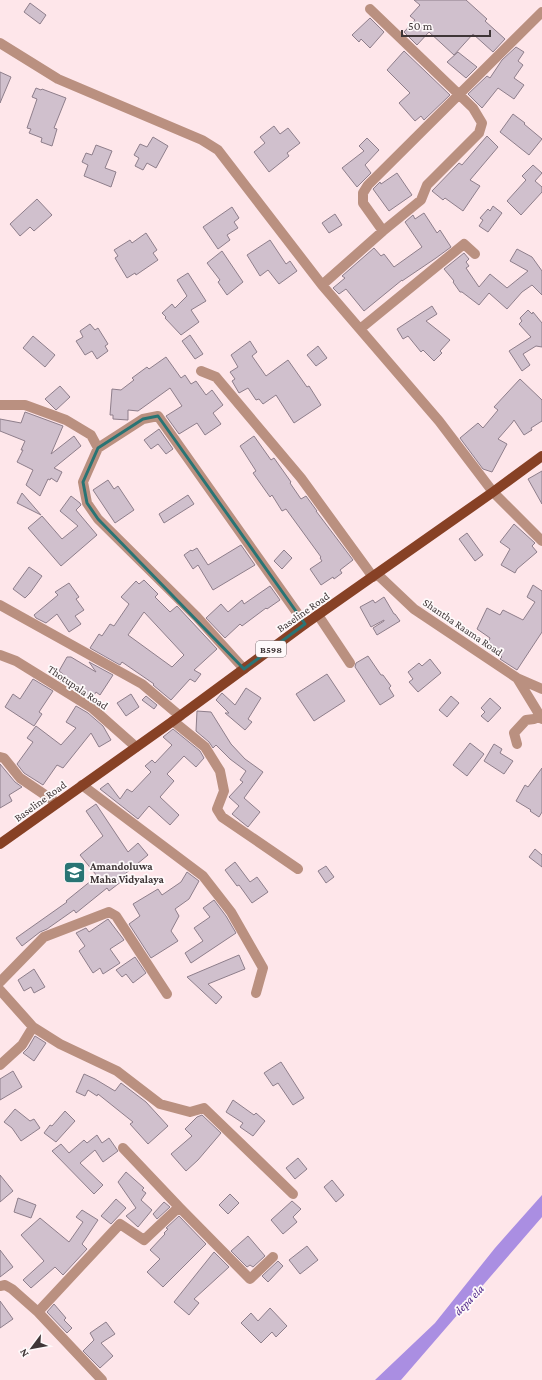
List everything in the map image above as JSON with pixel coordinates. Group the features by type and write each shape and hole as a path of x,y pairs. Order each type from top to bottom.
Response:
{"main road":[{"name":"Baseline Road","path":"0,844 305,624 375,576 542,456"}],"street":[{"path":"322,285 383,231 421,200 428,185 479,133 482,123 473,108 370,9"},
{"path":"383,231 363,203 363,193 368,185 542,12"},
{"path":"0,43 58,79 202,140 218,150 322,285 439,421 493,492 542,541"},
{"path":"360,329 464,244 475,254"},
{"name":"Shantha Raama Road","path":"201,371 216,377 301,478 375,576 414,609 517,678 542,689"},
{"path":"0,405 25,405 66,420 91,435 98,448"},
{"path":"244,669 197,617 98,519 87,503 83,482 98,448 143,419 158,416 305,624"},
{"path":"0,605 142,684 205,747 220,771 224,791 218,809 222,817 298,869"},
{"path":"318,615 350,663"},
{"name":"Thotupala Road","path":"0,655 16,661 92,708 136,747"},
{"path":"517,678 541,717 526,720 514,733 517,744"},
{"path":"0,757 4,758 20,778 56,803"},
{"path":"82,785 203,876 231,912 263,968 256,993"},
{"path":"0,982 44,937 110,912 116,916 167,994"},
{"path":"0,990 34,1027 60,1044 117,1071 160,1104 190,1112 204,1108 293,1194"},
{"path":"0,1065 22,1045 34,1027"},
{"path":"123,1148 250,1279 273,1257"},
{"path":"38,1312 120,1224 144,1240 179,1207"},
{"path":"0,1286 5,1285 12,1289 38,1312 102,1380"}],"highlighted area":[{"path":"158,416 305,624 244,669 98,519 87,503 83,482 98,448 143,419"}],"water":[{"name":"depa ela","path":"542,1195 542,1217 401,1380 375,1380 435,1323 495,1248"}],"building":[{"path":"414,0 466,0 487,19 485,21 505,39 493,52 473,34 454,55 429,32 417,45 404,32 415,20 410,16 420,5"},
{"path":"30,3 46,15 40,24 24,12"},
{"path":"370,18 384,32 370,48 361,39 359,42 352,35"},
{"path":"516,47 524,52 518,61 523,65 514,78 524,85 514,99 498,88 482,108 468,94 487,76 490,78 502,60"},
{"path":"404,51 450,95 424,120 421,116 415,121 399,103 410,93 387,70"},
{"path":"458,52 477,67 466,78 447,62"},
{"path":"0,72 11,77 0,103"},
{"path":"36,88 66,98 54,128 57,129 52,146 41,142 42,138 29,133 31,129 27,128 37,99 32,97"},
{"path":"513,114 542,139 529,155 500,132"},
{"path":"274,126 280,134 288,128 300,143 287,153 289,156 269,172 254,152 265,143 260,137"},
{"path":"487,136 498,147 470,180 480,186 463,211 445,198 443,200 432,191 459,163 462,165"},
{"path":"153,137 168,146 156,168 147,163 143,170 135,166 139,158 134,155 140,144 147,147"},
{"path":"367,138 379,150 365,165 371,173 357,187 342,168 364,151 359,146"},
{"path":"96,145 112,151 105,168 116,172 111,187 84,176 88,165 82,162 86,153 92,155"},
{"path":"533,165 542,173 535,181 542,187 542,192 521,215 507,201 526,180 522,176"},
{"path":"397,173 412,195 389,211 373,189 380,182 381,184"},
{"path":"37,199 52,215 34,231 30,227 20,236 10,224"},
{"path":"493,206 502,213 488,232 479,226 483,220 480,218 488,209 490,211"},
{"path":"232,207 239,218 234,222 238,228 227,235 230,240 218,249 203,227"},
{"path":"424,213 437,233 440,230 451,247 402,280 364,311 346,289 339,294 333,288 345,278 342,276 374,248 381,256 384,254 394,267 422,247 405,222 413,215 415,219"},
{"path":"335,214 342,225 329,233 322,223"},
{"path":"146,233 157,250 153,253 158,260 136,275 135,273 127,278 115,258 118,256 114,250 130,240 132,243"},
{"path":"270,240 286,264 290,261 297,271 279,284 268,270 260,276 247,255"},
{"path":"517,249 532,257 542,271 542,295 532,285 522,292 507,309 489,293 479,305 460,292 453,282 454,281 444,269 464,253 469,259 466,262 469,266 466,268 479,287 490,274 507,288 528,271 510,261"},
{"path":"222,251 243,282 227,295 218,282 220,280 207,263"},
{"path":"188,273 206,301 191,310 199,322 181,335 162,313 172,304 175,308 187,296 177,280"},
{"path":"432,306 437,314 426,321 450,340 440,351 442,353 434,361 423,350 421,352 408,336 403,339 397,329"},
{"path":"528,310 532,314 533,312 542,323 542,347 536,346 523,354 530,365 522,371 509,351 531,337 519,324 522,321 520,318"},
{"path":"90,324 95,330 98,328 108,344 105,346 108,351 97,359 92,351 85,355 76,341 83,337 80,331"},
{"path":"190,335 203,354 195,359 182,341"},
{"path":"33,336 55,355 45,367 23,348"},
{"path":"250,341 257,352 252,356 266,376 288,360 307,387 309,386 321,405 294,423 276,395 263,404 259,399 256,400 248,388 239,393 232,381 235,379 230,372 238,367 231,355"},
{"path":"318,346 327,358 316,366 307,355"},
{"path":"166,357 181,378 185,375 191,384 196,381 206,395 212,390 223,405 213,413 221,424 205,435 197,423 179,434 166,416 182,406 170,388 138,411 128,410 128,420 113,419 113,415 110,415 112,389 121,390 134,380 132,378 147,367 149,369"},
{"path":"520,379 542,400 542,421 531,428 532,430 524,435 514,420 498,439 507,444 492,472 483,469 460,438 478,423 483,428 498,410 494,407"},
{"path":"60,386 70,397 56,410 45,399"},
{"path":"25,412 63,426 51,454 74,436 81,446 54,468 62,472 57,482 51,478 50,480 48,479 40,496 26,485 33,470 17,462 23,450 21,450 25,441 0,431 0,419 21,423"},
{"path":"159,429 173,449 166,454 158,444 151,449 144,440"},
{"path":"254,436 271,460 274,458 301,499 306,496 353,560 340,570 342,573 334,579 333,577 321,585 310,569 322,561 320,558 321,557 286,509 282,511 272,495 270,497 253,473 256,471 240,446"},
{"path":"542,471 542,504 528,479"},
{"path":"108,480 114,489 118,486 134,510 115,523 93,490"},
{"path":"22,493 41,515 17,503"},
{"path":"188,495 194,504 164,523 159,514"},
{"path":"71,496 81,505 76,510 97,535 61,566 28,528 42,516 62,539 78,526 60,511"},
{"path":"514,524 535,543 532,546 537,552 517,569 515,573 501,565 510,549 500,542"},
{"path":"467,533 483,555 475,561 459,539"},
{"path":"241,545 255,565 213,590 198,565 193,569 184,555 197,548 208,565"},
{"path":"284,550 292,558 282,569 274,561"},
{"path":"29,567 42,576 25,598 13,589"},
{"path":"144,580 158,594 155,597 170,612 177,606 217,649 194,670 201,674 195,682 190,679 171,700 153,685 154,684 122,662 120,665 90,648 99,634 102,636 110,624 114,626 129,604 121,597 136,581 139,584","holes":["144,612 184,655 172,667 128,635"]},
{"path":"69,583 79,597 76,599 84,610 75,616 81,624 69,632 57,614 46,623 36,618 34,615 58,595 55,592"},
{"path":"533,585 542,591 542,632 517,670 500,659 502,657 500,655 502,652 487,645 490,638 477,629 487,608 500,615 503,610 523,620 535,602 527,597"},
{"path":"270,586 280,600 267,609 266,608 242,626 240,624 225,638 206,618 221,604 228,612 242,600 244,604"},
{"path":"384,597 400,621 377,635 373,628 384,620 371,627 360,607 373,600 375,603"},
{"path":"368,656 381,675 383,675 391,686 389,688 394,696 380,705 355,667 356,663"},
{"path":"67,657 71,657 96,672 89,662 113,675 100,695 96,692 91,700 59,680 63,674 59,671"},
{"path":"430,659 441,673 418,692 409,682 413,679 408,672 419,663 422,666"},
{"path":"327,674 345,701 314,721 296,694"},
{"path":"33,679 53,691 39,712 42,714 34,726 5,707 13,694 20,699"},
{"path":"246,688 261,698 248,719 252,722 245,730 225,713 229,713 216,700 222,693 235,705"},
{"path":"131,694 139,707 126,716 117,703"},
{"path":"146,696 157,705 154,709 142,700"},
{"path":"451,696 459,703 447,717 439,710"},
{"path":"490,698 501,708 488,722 481,716 485,712 481,708"},
{"path":"76,706 88,713 103,726 111,740 99,747 91,733 63,768 57,765 43,785 24,773 17,764 33,742 27,738 36,726 61,745 76,728 66,722"},
{"path":"197,711 211,712 231,744 245,759 263,772 244,798 260,812 248,827 232,814 239,806 229,797 243,782 240,780 246,771 230,759 216,745 213,748 209,742 196,731"},
{"path":"173,729 200,751 204,758 196,767 184,756 167,774 174,781 160,797 179,815 170,825 149,806 138,819 100,789 108,783 120,799 127,789 132,792 151,772 145,766 152,760 155,763 172,745 163,737"},
{"path":"470,743 484,754 467,776 453,765"},
{"path":"494,744 502,749 500,753 513,761 504,774 484,761"},
{"path":"0,764 15,782 22,787 9,795 12,801 0,808"},
{"path":"542,768 542,812 539,817 516,801 525,785 528,787"},
{"path":"96,804 128,852 138,843 148,855 120,878 122,881 109,891 107,888 76,913 74,910 47,929 40,932 22,946 16,938 67,902 66,901 97,876 80,855 103,836 86,811"},
{"path":"535,849 542,855 542,867 529,857"},
{"path":"235,862 250,882 257,877 268,892 252,903 239,885 237,886 225,870"},
{"path":"326,866 334,877 326,883 318,871"},
{"path":"187,872 199,881 189,899 175,909 179,916 171,931 178,941 151,958 129,924 140,916 133,904 158,889 162,895 181,882"},
{"path":"214,900 236,933 191,963 185,953 203,941 194,928 210,917 203,908"},
{"path":"108,919 124,940 110,949 120,963 103,974 100,968 93,973 79,951 85,946 76,933 86,928 89,932"},
{"path":"239,955 245,969 208,984 222,997 216,1004 187,977"},
{"path":"135,957 146,973 133,983 126,974 122,977 116,970"},
{"path":"34,969 45,987 34,993 31,987 24,991 18,980"},
{"path":"35,1036 46,1043 34,1061 23,1053 28,1048"},
{"path":"281,1062 304,1098 293,1105 278,1083 273,1086 264,1073"},
{"path":"13,1071 22,1087 0,1100 0,1079"},
{"path":"84,1074 115,1091 121,1083 146,1102 168,1126 148,1144 130,1124 133,1122 98,1094 97,1096 88,1090 85,1096 76,1092"},
{"path":"233,1100 254,1115 256,1113 265,1121 253,1136 240,1127 243,1123 226,1112"},
{"path":"15,1109 30,1121 34,1119 40,1128 21,1141 12,1128 4,1122"},
{"path":"65,1111 75,1121 56,1142 44,1133"},
{"path":"202,1115 221,1133 198,1160 186,1171 171,1154 192,1136 185,1129 197,1117"},
{"path":"97,1135 102,1143 109,1138 118,1151 103,1162 95,1150 80,1163 103,1185 94,1194 52,1151 61,1144 69,1153 84,1140 87,1143"},
{"path":"298,1158 307,1169 295,1179 286,1168"},
{"path":"126,1172 144,1188 142,1190 146,1193 141,1200 152,1210 138,1227 126,1216 136,1208 118,1182"},
{"path":"0,1175 13,1191 0,1202"},
{"path":"332,1180 344,1195 336,1202 324,1187"},
{"path":"230,1194 239,1203 228,1214 219,1205"},
{"path":"18,1198 36,1205 31,1218 14,1212"},
{"path":"116,1199 126,1208 111,1224 101,1216"},
{"path":"292,1201 301,1209 293,1217 297,1222 283,1234 271,1220"},
{"path":"164,1202 170,1207 157,1219 153,1214"},
{"path":"82,1210 98,1220 82,1244 87,1249 63,1275 55,1267 31,1288 23,1280 44,1261 21,1235 40,1218 69,1242 83,1222 76,1217"},
{"path":"179,1216 206,1244 163,1287 147,1272 160,1259 150,1250 165,1234 164,1233 168,1229 166,1228"},
{"path":"248,1236 265,1256 253,1267 250,1265 247,1267 231,1251"},
{"path":"307,1246 318,1260 300,1274 289,1260"},
{"path":"0,1250 13,1267 0,1277"},
{"path":"214,1252 229,1267 194,1299 199,1303 189,1315 174,1302"},
{"path":"278,1261 283,1266 268,1282 262,1276"},
{"path":"0,1301 13,1319 0,1328"},
{"path":"54,1304 66,1318 64,1320 72,1328 67,1333 47,1312"},
{"path":"270,1308 287,1326 276,1337 272,1332 261,1343 241,1323 251,1313 258,1321"},
{"path":"106,1322 115,1334 101,1343 113,1356 100,1368 83,1351 94,1340 90,1333"}],"place":[{"name":"Amandoluwa Maha Vidyalaya","path":"74,872"}]}
